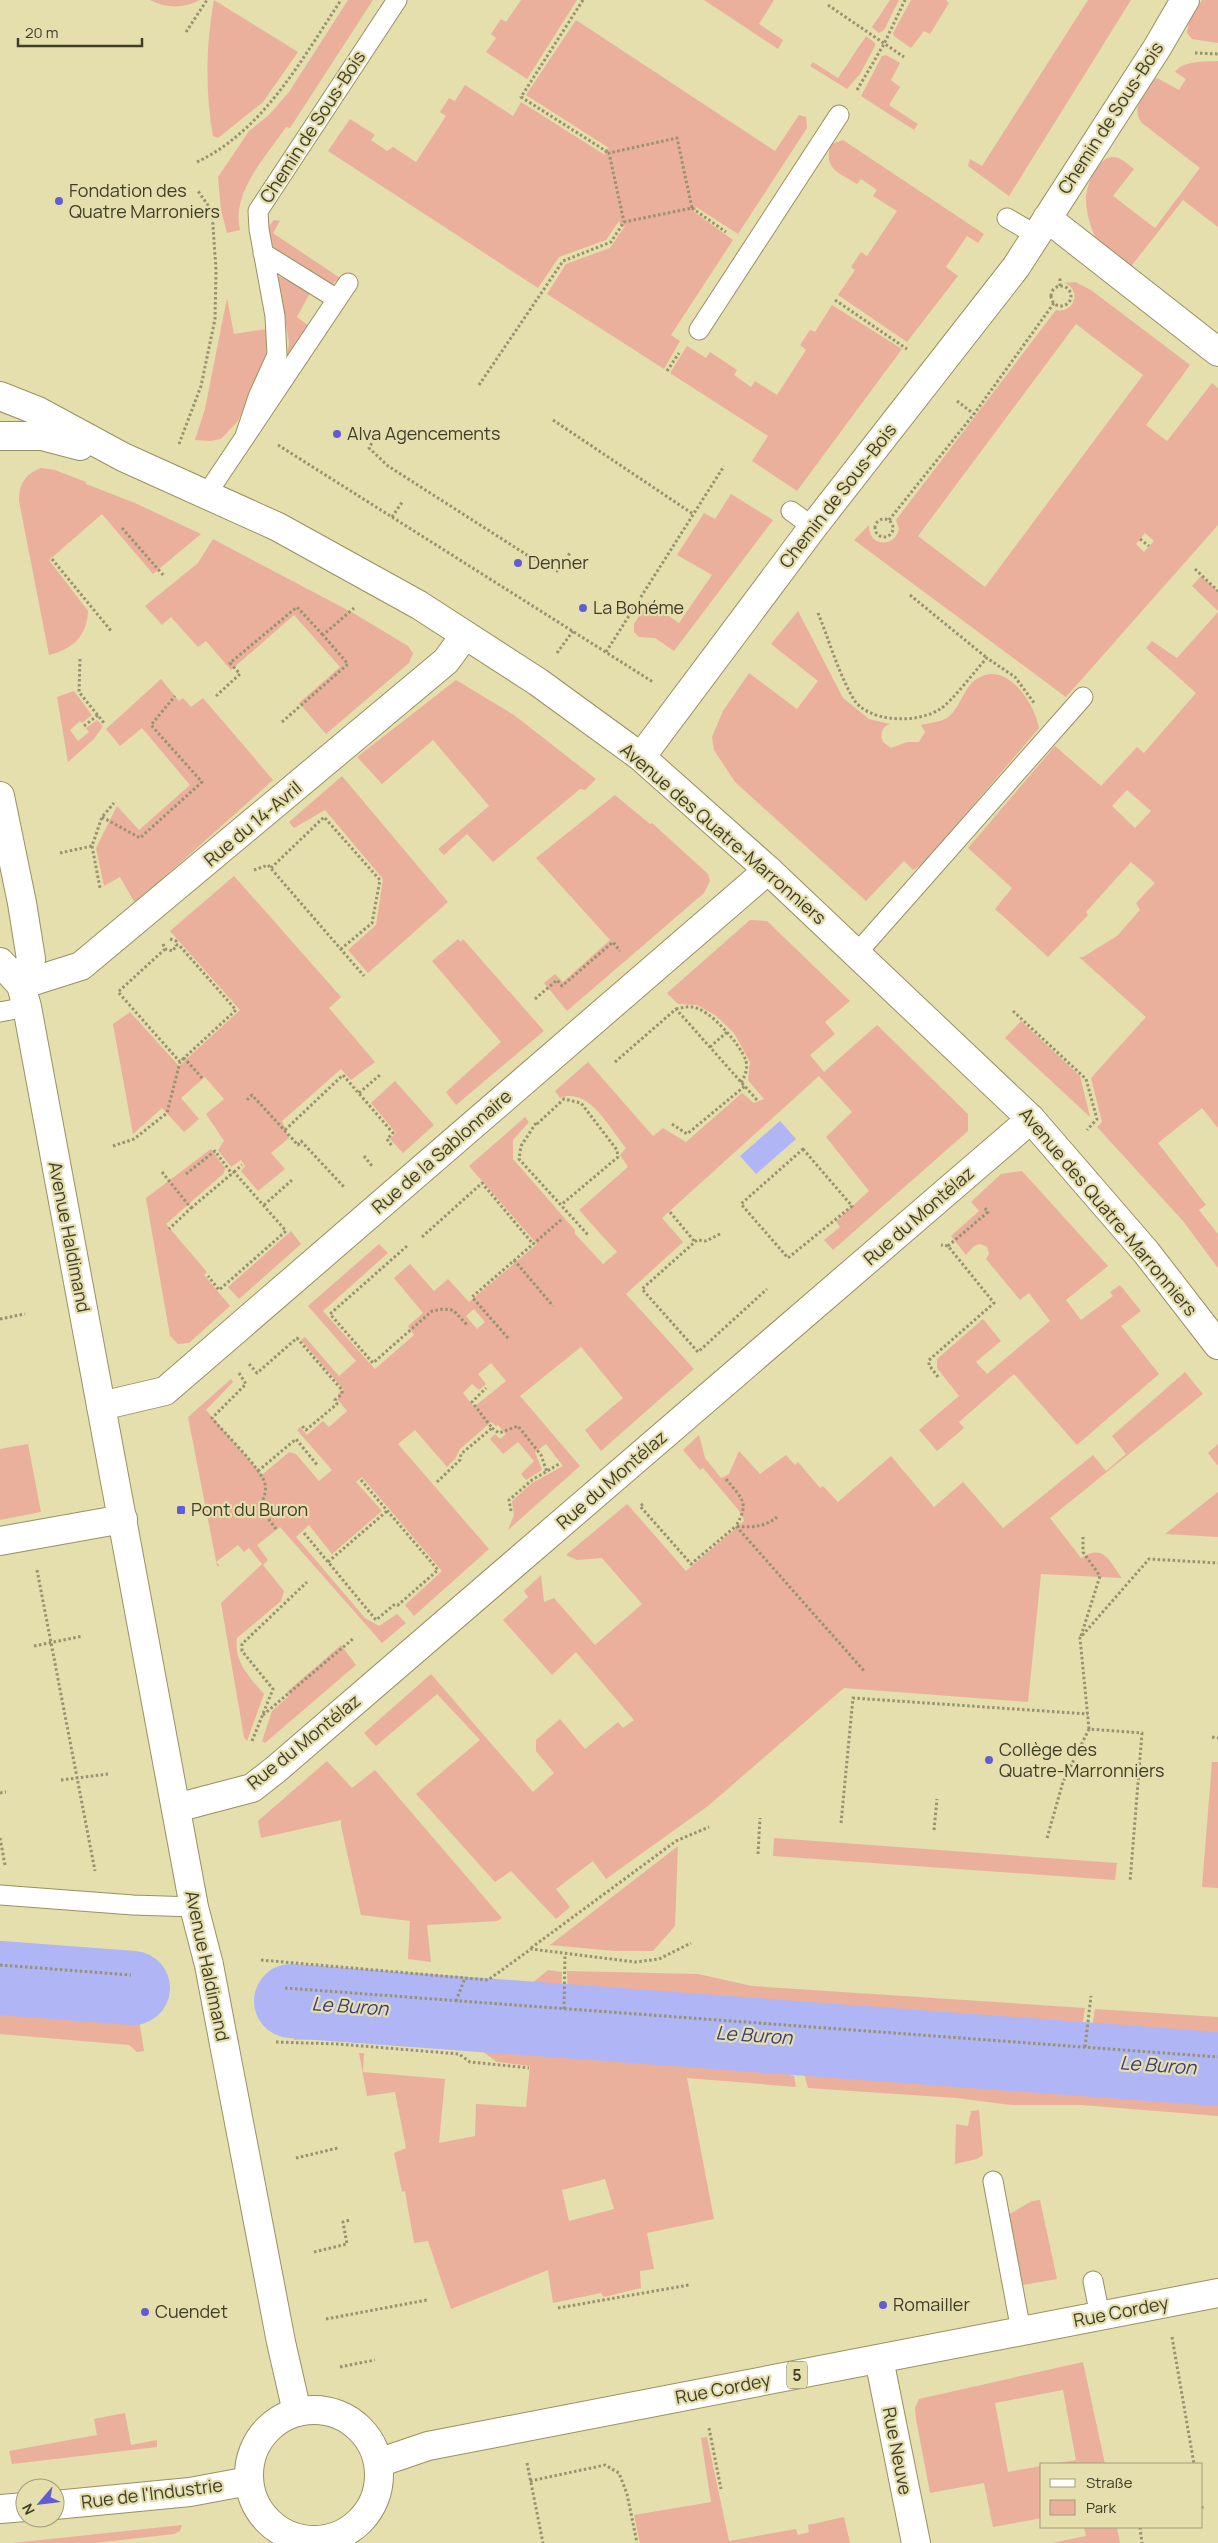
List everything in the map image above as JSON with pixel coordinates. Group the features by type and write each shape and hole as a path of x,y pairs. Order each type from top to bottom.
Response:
{"street":[{"name":"Chemin de Sous-Bois","path":"641,757 813,527 1016,267 1157,48 1185,0"},
{"path":"1041,226 1218,352"},
{"path":"0,396 38,411 123,457"},
{"path":"0,436 42,436 123,457"},
{"name":"Avenue des Quatre-Marronniers","path":"123,457 286,532 419,605 538,682 641,757 768,870 1031,1119 1152,1260 1218,1345"},
{"name":"Rue du 14-Avril","path":"24,996 81,966 446,661 465,635"},
{"path":"0,796 31,959 24,996"},
{"name":"Rue de la Sablonnaire","path":"101,1406 165,1391 768,870"},
{"path":"0,962 24,996"},
{"name":"Avenue Haldimand","path":"24,996 194,1907 209,1965 281,2342 297,2412"},
{"name":"Rue du Montélaz","path":"176,1808 252,1788 275,1770 1031,1119"},
{"path":"0,1541 123,1519"},
{"name":"Rue Cordey","path":"378,2463 428,2446 1218,2293"},
{"name":"Rue Neuve","path":"879,2359 916,2543"},
{"path":"314,2409 332,2412 348,2420 367,2438 378,2463 379,2482 374,2500 364,2516 350,2529 332,2537 313,2542 294,2537 277,2528 264,2516 254,2499 249,2481 250,2462 256,2445 266,2430 280,2419 297,2412 314,2409"},
{"name":"Rue de l'Industrie","path":"65,2504 190,2492 249,2481"},
{"path":"0,2509 15,2508"}],"lane":[{"name":"Chemin de Sous-Bois","path":"246,436 258,398 277,355 275,316 263,253 258,211 398,0"},
{"path":"699,330 839,115"},
{"path":"1007,218 1041,226"},
{"path":"263,253 337,299"},
{"path":"206,495 348,283"},
{"path":"791,511 813,527"},
{"path":"857,953 1083,697"},
{"path":"0,1012 24,996"},
{"path":"0,1895 133,1905 194,1907"},
{"path":"993,2181 1021,2331"},
{"path":"1093,2281 1100,2316"}],"path":[{"path":"186,32 207,0"},
{"path":"197,162 215,153 269,104 341,0"},
{"path":"583,0 521,97 609,153 677,138 692,208 752,250"},
{"path":"839,115 869,72 904,0"},
{"path":"828,5 904,57"},
{"path":"479,385 563,261 611,242 624,222 609,153"},
{"path":"177,447 201,386 215,319 216,270 212,211 198,191"},
{"path":"624,222 692,208"},
{"path":"1060,276 1060,286"},
{"path":"1054,304 1063,306 1070,299 1069,290 1060,286"},
{"path":"1054,304 1051,294 1054,289 1060,286"},
{"path":"835,300 910,351"},
{"path":"889,520 974,414 1054,304"},
{"path":"964,405 974,414"},
{"path":"553,420 693,514"},
{"path":"379,430 369,448 388,466 527,555 558,571 570,553"},
{"path":"270,439 658,686"},
{"path":"606,652 724,466"},
{"path":"392,517 403,500"},
{"path":"871,518 876,523"},
{"path":"883,519 889,520 893,532 886,538 877,535 874,530 876,523 883,519"},
{"path":"122,528 164,576"},
{"path":"1140,539 1149,546"},
{"path":"52,559 112,632"},
{"path":"1195,570 1218,591"},
{"path":"910,595 986,658 1015,677 1036,705 1050,734"},
{"path":"323,635 358,605"},
{"path":"216,696 240,674 230,663 297,607 348,664 282,722"},
{"path":"818,613 854,700 873,714 896,720 915,718 940,709 986,658"},
{"path":"555,656 573,631"},
{"path":"80,659 79,692 104,723"},
{"path":"102,817 140,838 202,782 151,725 175,696"},
{"path":"84,726 98,715"},
{"path":"100,888 92,846 102,817 114,803"},
{"path":"270,868 324,817 380,880 372,923 341,949"},
{"path":"60,853 92,846"},
{"path":"249,872 268,865 364,976"},
{"path":"113,1146 134,1139 167,1113 180,1062 236,1010 179,945 176,945 174,940 169,939 164,943 165,949"},
{"path":"535,1000 557,980 562,986 613,942 625,956"},
{"path":"176,945 174,950 165,949 118,992 180,1062"},
{"path":"615,1062 676,1009 693,1006 712,1017 727,1032 746,1062 746,1074 743,1084 687,1134 672,1124"},
{"path":"676,1009 757,1100"},
{"path":"1013,1012 1086,1079 1097,1119 1086,1130"},
{"path":"710,1047 727,1032"},
{"path":"184,1058 203,1079"},
{"path":"359,1094 381,1074"},
{"path":"285,1130 343,1075 393,1133 387,1139 392,1146 385,1152"},
{"path":"247,1100 252,1095 298,1145 302,1141 344,1187 351,1182"},
{"path":"561,1205 618,1157 618,1150 582,1103 564,1099 537,1124 521,1146 519,1159 589,1236"},
{"path":"532,1117 537,1124"},
{"path":"802,1149 852,1206 808,1242 788,1258 741,1204 802,1149"},
{"path":"186,1174 215,1151 286,1231 219,1290 208,1276"},
{"path":"364,1170 378,1158"},
{"path":"169,1228 242,1165"},
{"path":"162,1172 192,1208"},
{"path":"264,1205 292,1180"},
{"path":"422,1237 482,1184 533,1244"},
{"path":"948,1246 988,1212 982,1204"},
{"path":"670,1212 695,1242"},
{"path":"508,1338 472,1297 562,1219"},
{"path":"720,1234 706,1241 697,1240 642,1289 698,1352 767,1289"},
{"path":"934,1244 948,1246 994,1303 928,1360 929,1365 938,1377"},
{"path":"407,1246 330,1314 373,1363 432,1311 453,1310 468,1326"},
{"path":"514,1260 553,1306"},
{"path":"0,1319 25,1314"},
{"path":"247,1362 257,1373 297,1338 342,1390 342,1394 335,1400 337,1404 306,1430 302,1426"},
{"path":"237,1371 246,1384 212,1418 258,1471 265,1483 265,1495 260,1506 276,1529"},
{"path":"486,1388 472,1402 492,1428 499,1433 518,1426 542,1455 548,1472"},
{"path":"437,1482 460,1460 461,1454 492,1428"},
{"path":"258,1471 296,1439 318,1466"},
{"path":"511,1511 509,1500 532,1480 559,1464"},
{"path":"647,1500 640,1506 691,1564 736,1526 744,1512 743,1501 726,1479"},
{"path":"304,1533 376,1620 395,1604 398,1605 438,1570 361,1480"},
{"path":"328,1562 387,1511"},
{"path":"736,1526 748,1528 761,1526 777,1517"},
{"path":"736,1526 864,1672"},
{"path":"1047,1838 1063,1782 1089,1729 1080,1638 1100,1576 1082,1552 1083,1537"},
{"path":"1080,1638 1149,1560 1218,1563"},
{"path":"37,1568 96,1875"},
{"path":"249,1750 273,1689 242,1651 242,1644 307,1582"},
{"path":"34,1646 83,1636"},
{"path":"262,1715 354,1638"},
{"path":"841,1823 853,1698 1088,1714"},
{"path":"1089,1729 1142,1733 1130,1882"},
{"path":"1212,1737 1218,1738"},
{"path":"61,1780 108,1774"},
{"path":"0,1793 6,1792"},
{"path":"934,1830 937,1799"},
{"path":"758,1854 760,1818"},
{"path":"261,1960 488,1980 676,1842 709,1827"},
{"path":"0,1838 7,1873"},
{"path":"531,1949 635,1962 659,1959 690,1943"},
{"path":"564,2009 565,1954"},
{"path":"0,1965 131,1975"},
{"path":"456,2001 465,1978"},
{"path":"285,1988 1218,2057"},
{"path":"1085,2047 1091,1996"},
{"path":"276,2042 459,2054 470,2062 530,2068"},
{"path":"296,2158 338,2148"},
{"path":"314,2252 347,2244 343,2222 350,2220"},
{"path":"558,2308 689,2284"},
{"path":"326,2319 427,2300"},
{"path":"1172,2338 1194,2463"},
{"path":"340,2367 374,2360"},
{"path":"709,2427 721,2489"},
{"path":"526,2462 542,2543"},
{"path":"530,2481 605,2465 619,2473 627,2494 637,2543"},
{"path":"1140,2528 1142,2543"}],"green space":[{"path":"150,0 200,0 188,5 168,6"},
{"path":"214,0 298,52 263,102 218,138 213,136 208,85 209,33"},
{"path":"348,0 373,0 290,128 286,127 252,175 241,202 240,230 227,233 221,210 218,177 249,131 269,115 289,92"},
{"path":"521,0 577,0 527,79 486,52 496,38 491,34 501,19 506,22"},
{"path":"704,0 774,0 759,24 783,40 778,49"},
{"path":"890,0 899,0 884,30 879,33 872,27"},
{"path":"911,0 946,0 949,3 930,34 924,31 911,48 894,36 893,33"},
{"path":"1088,0 1131,0 1009,196 968,166 970,159 982,166"},
{"path":"1202,0 1218,0 1218,43 1192,39 1187,33 1189,21"},
{"path":"576,20 775,151 799,115 806,117 807,128 738,234 696,207 696,210 693,211 733,240 671,335 680,341 664,369 547,294 566,264 610,248 625,226 621,226 619,221 606,240 559,257 538,288 328,151 350,119 375,135 371,140 387,151 393,147 416,162 446,116 440,112 449,98 455,101 465,85 513,116 521,102 605,155 604,150 609,148 526,95"},
{"path":"866,36 875,43 875,46 860,74 847,89 810,66 813,62 838,78"},
{"path":"886,55 900,63 891,80 900,87 889,105 918,124 914,130 861,96 882,56"},
{"path":"1218,61 1218,227 1183,200 1129,269 1106,250 1095,237 1086,204 1091,178 1100,164 1111,157 1118,158 1128,164 1134,169 1113,196 1155,228 1200,168 1142,123 1137,112 1138,106 1142,96 1153,80 1157,78 1179,90 1186,79 1175,72 1179,68 1195,62"},
{"path":"843,140 984,234 978,243 967,236 946,267 958,276 907,342 838,295 855,270 851,267 861,252 867,256 897,211 873,196 877,190 861,179 857,184 834,169 829,159 831,144"},
{"path":"274,220 280,221 273,233 340,278 331,285 277,253 269,238 269,226"},
{"path":"278,276 311,291 297,317 310,327 274,380 287,355 289,343"},
{"path":"1075,282 1091,290 1190,365 1146,425 1167,441 1212,383 1218,388 1218,525 1066,697 854,540 869,525 870,532 877,541 887,542 892,540 899,529 896,520 1056,310 1063,310 1072,305 1074,300 1073,290 1064,283","holes":["1076,324 1143,375 985,587 918,536","1145,533 1154,541 1144,552 1136,544"]},
{"path":"227,298 234,334 266,329 269,352 238,421 221,439 210,441 195,440 205,409"},
{"path":"832,305 902,349 797,491 752,461 768,436 670,373 687,346 706,358 710,352 737,370 734,375 751,387 755,381 777,395 806,350 800,345 810,330 815,332"},
{"path":"41,468 55,470 86,482 86,484 135,503 201,534 153,574 102,514 49,560 88,611 85,628 77,640 65,649 49,655 19,501 20,490 24,480 35,470"},
{"path":"731,494 773,520 674,651 655,638 639,637 634,632 634,624 648,602 679,623 712,575 677,555 704,513 715,519"},
{"path":"213,539 355,614 408,646 413,653 409,663 326,734 299,703 340,667 294,615 231,670 206,641 198,647 171,617 162,625 145,606 198,563"},
{"path":"1201,576 1218,591 1218,611 1192,586"},
{"path":"798,611 843,698 869,719 890,724 883,729 882,737 883,742 891,748 907,742 919,742 925,732 921,725 947,718 955,710 970,685 985,675 996,674 1007,678 1016,686 1025,696 1039,728 924,863 913,870 904,861 866,901 735,782 714,750 712,737 723,711 749,673 797,709 818,681 771,644"},
{"path":"1218,612 1218,1128 1202,1108 1158,1143 1206,1205 1199,1210 1218,1234 1218,1268 1183,1221 1097,1127 1102,1122 1091,1078 1146,1017 1079,957 1083,957 1117,936 1140,910 1136,903 1155,883 1131,862 1086,912 1088,915 1048,957 995,909 1012,888 968,848 1055,746 1101,786 1137,747 1144,753 1196,693 1146,648 1152,641 1177,658","holes":["1127,790 1151,811 1135,828 1112,806"]},
{"path":"161,679 179,701 183,698 191,707 203,698 273,780 135,903 120,877 104,886 96,848 117,806 139,830 190,785 142,728 120,746 106,729"},
{"path":"456,680 514,715 596,779 585,790 580,789 493,862 467,834 444,855 438,849 489,806 433,740 382,784 357,757"},
{"path":"74,691 92,715 82,723 80,721 70,730 78,741 89,732 86,728 97,720 103,726 94,739 68,762 57,697"},
{"path":"342,776 448,902 368,973 348,950 376,925 383,879 325,810 294,828 289,822"},
{"path":"615,795 650,824 652,823 708,874 710,881 704,893 567,1011 544,983 555,974 563,982 610,940 536,858"},
{"path":"234,876 341,997 329,1008 375,1062 351,1080 341,1069 282,1121 289,1138 271,1153 285,1169 258,1191 241,1171 245,1166 241,1160 231,1167 218,1150 224,1141 206,1114 224,1099 205,1077 181,1098 199,1119 184,1132 162,1108 133,1134 113,1024 130,1012 179,1066 240,1010 170,931"},
{"path":"750,920 767,921 850,1001 825,1022 835,1034 810,1055 824,1072 877,1025 968,1114 968,1131 833,1250 824,1240 840,1227 836,1221 869,1191 826,1137 852,1112 819,1076 662,1218 683,1242 626,1294 694,1369 601,1451 585,1430 623,1398 581,1347 520,1396 580,1466 508,1530 514,1515 512,1501 532,1483 563,1466 546,1444 535,1452 542,1470 526,1480 521,1474 534,1461 518,1442 503,1454 490,1439 495,1434 500,1439 506,1434 498,1425 496,1426 491,1422 460,1449 455,1459 447,1467 415,1430 398,1444 489,1549 414,1616 405,1605 442,1571 362,1477 356,1482 382,1511 332,1554 309,1525 296,1537 365,1618 379,1626 397,1614 406,1623 382,1643 280,1527 257,1545 268,1560 263,1565 284,1591 281,1601 237,1638 236,1646 240,1662 264,1694 247,1741 244,1737 221,1603 262,1564 249,1548 244,1552 238,1545 216,1562 188,1417 231,1379 233,1382 206,1410 262,1475 289,1452 296,1454 319,1481 332,1470 297,1430 300,1427 307,1435 323,1421 329,1427 347,1411 338,1400 338,1394 343,1389 301,1340 305,1337 339,1376 356,1361 308,1306 379,1244 388,1253 323,1311 375,1369 414,1335 408,1326 423,1313 394,1278 410,1264 434,1291 448,1279 469,1302 537,1244 469,1166 525,1117 529,1122 513,1140 513,1159 575,1230 575,1234 603,1264 617,1252 579,1210 628,1167 620,1155 626,1148 598,1111 580,1098 571,1096 560,1098 555,1091 588,1062 653,1136 663,1128 686,1142 742,1093 754,1103 764,1099 748,1080 750,1062 734,1033 715,1015 697,1005 678,1004 667,993","holes":["474,1309 485,1322 477,1329 466,1316","491,1363 506,1381 474,1407 463,1393 472,1384 479,1390 486,1384 478,1374"]},
{"path":"458,939 461,942 463,939 544,1031 456,1105 446,1092 501,1042 432,961"},
{"path":"1021,1021 1080,1076 1090,1117 1005,1038"},
{"path":"395,1081 434,1125 403,1153 390,1139 396,1133 371,1103"},
{"path":"211,1149 225,1168 224,1173 166,1224 207,1272 204,1275 230,1306 189,1343 178,1344 170,1336 146,1198"},
{"path":"1022,1171 1108,1266 1066,1300 1081,1320 1113,1296 1110,1292 1120,1285 1141,1311 1121,1326 1159,1374 1077,1445 1014,1374 959,1422 964,1428 937,1451 919,1430 959,1396 937,1368 937,1359 983,1319 1001,1341 976,1362 987,1374 1050,1321 1029,1293 1020,1300 986,1259 989,1254 987,1247 978,1244 966,1255 951,1236 979,1211 971,1202 1001,1174"},
{"path":"291,1231 301,1244 239,1299 228,1287"},
{"path":"1185,1372 1203,1394 1050,1518 1081,1558 1095,1552 1101,1553 1109,1560 1122,1578 1041,1574 1028,1702 844,1688 708,1806 606,1879 593,1861 556,1889 570,1907 556,1919 511,1871 495,1882 416,1794 480,1740 437,1694 376,1746 364,1733 431,1674 533,1792 554,1773 536,1751 536,1740 560,1719 585,1749 618,1722 623,1728 634,1720 576,1652 552,1675 503,1620 528,1597 524,1591 541,1575 544,1602 554,1598 595,1645 642,1604 602,1558 577,1560 566,1555 627,1504 686,1571 744,1521 741,1513 703,1468 700,1470 683,1450 699,1435 705,1458 721,1478 729,1474 739,1451 760,1474 786,1455 795,1465 798,1462 820,1488 823,1486 838,1502 891,1456 934,1507 963,1482 1003,1528 1093,1455 1106,1471 1126,1454 1112,1436"},
{"path":"28,1444 41,1512 0,1520 0,1449"},
{"path":"1218,1444 1218,1466 1208,1453"},
{"path":"1218,1492 1218,1537 1165,1534"},
{"path":"341,1645 356,1665 265,1743 262,1741 272,1711 290,1695 287,1692"},
{"path":"327,1761 352,1788 375,1770 502,1918 497,1921 427,1925 431,1962 408,1959 410,1921 361,1915 341,1820 261,1838 258,1821"},
{"path":"1212,1762 1218,1762 1218,1888 1202,1887"},
{"path":"774,1838 1117,1863 1115,1880 773,1856"},
{"path":"678,1846 675,1926 653,1951 614,1951 550,1945"},
{"path":"0,1947 96,1954 130,1966 130,1970 0,1961"},
{"path":"548,1970 562,1972 561,2003 472,1998 474,1988 524,1990"},
{"path":"567,1971 698,1974 752,1986 1085,2008 1080,2043 568,2003"},
{"path":"355,1977 459,1986 456,1996 284,1983 284,1979"},
{"path":"0,1990 69,1995 86,2010 86,1998 136,2001 144,2051 137,2052 129,2045 0,2034"},
{"path":"1095,2009 1218,2017 1218,2053 1090,2043"},
{"path":"289,2013 786,2052 790,2075 794,2076 796,2087 687,2078 714,2219 647,2233 654,2269 640,2271 641,2288 604,2297 601,2293 553,2303 548,2270 451,2309 428,2241 414,2243 405,2191 402,2192 394,2153 406,2148 395,2092 367,2096 359,2053 364,2053 363,2072 445,2079 439,2143 475,2136 476,2104 526,2107 530,2066 497,2062 482,2051 319,2039 294,2040","holes":["605,2179 614,2209 569,2221 562,2190"]},
{"path":"799,2054 1218,2086 1218,2116 1082,2105 1011,2105 956,2098 808,2088"},
{"path":"979,2110 983,2155 977,2159 955,2164 956,2124 968,2126 971,2111"},
{"path":"1040,2200 1057,2279 1023,2285 1008,2215 1032,2201"},
{"path":"1083,2362 1105,2463 1059,2463 1076,2460 1063,2390 995,2403 1008,2472 1040,2466 1040,2518 993,2527 984,2483 930,2493 916,2419 915,2408 919,2399"},
{"path":"125,2413 131,2445 157,2440 157,2447 12,2464 9,2451 97,2435 94,2419"},
{"path":"707,2437 729,2541 796,2529 798,2535 809,2532 808,2525 844,2517 850,2543 640,2543 634,2515 711,2502 701,2438"},
{"path":"182,2525 180,2531 174,2534 95,2543 13,2543"},
{"path":"1084,2528 1117,2528 1120,2543 1052,2543 1086,2536"}],"water":[{"path":"780,1121 796,1139 756,1174 740,1156"}],"waterway":[{"name":"Le Buron","path":"0,1978 133,1988"},
{"name":"Le Buron","path":"291,2001 1218,2069"}],"place":[{"name":"Fondation des Quatre Marroniers","path":"59,201"},
{"name":"Alva Agencements","path":"337,434"},
{"name":"Denner","path":"518,563"},
{"name":"La Bohéme","path":"583,608"},
{"name":"Pont du Buron","path":"181,1510"},
{"name":"Collège des Quatre-Marronniers","path":"989,1760"},
{"name":"Romailler","path":"883,2305"},
{"name":"Cuendet","path":"145,2312"}]}
